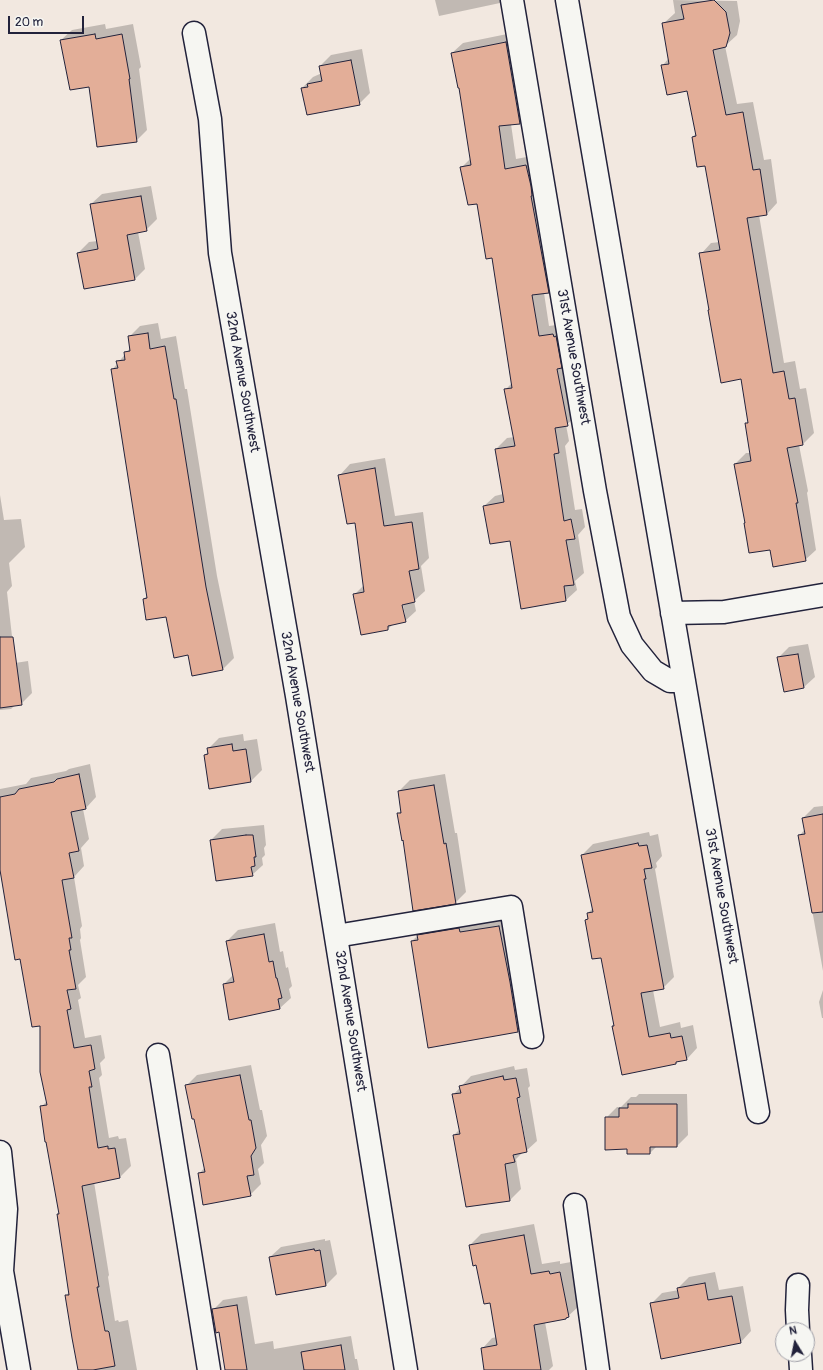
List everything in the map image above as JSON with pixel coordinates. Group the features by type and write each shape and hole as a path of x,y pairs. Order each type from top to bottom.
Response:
{"street":[{"name":"31st Avenue Southwest","path":"512,0 595,491 619,617 632,645 653,671 670,682 684,681"},
{"name":"31st Avenue Southwest","path":"567,0 758,1112"},
{"name":"32nd Avenue Southwest","path":"194,33 210,119 220,253 296,690 406,1370"},
{"path":"672,613 724,612 823,596"},
{"path":"336,936 511,907 532,1037"},
{"path":"158,1055 209,1370"},
{"path":"0,1152 6,1209 1,1268 19,1370"},
{"path":"575,1205 598,1370"},
{"path":"798,1285 798,1322"}],"building":[{"path":"714,0 726,12 730,33 726,47 713,50 726,115 743,112 753,170 760,169 767,215 747,218 773,373 784,371 789,399 795,398 803,445 787,448 798,503 796,503 806,561 773,567 770,550 749,553 734,464 751,461 745,423 748,423 741,379 721,383 699,253 720,250 705,166 697,167 692,137 696,136 687,91 667,95 661,65 669,64 662,23 684,19 681,5"},
{"path":"95,34 96,39 122,34 130,79 137,142 97,147 89,87 70,90 60,40"},
{"path":"506,42 520,124 499,126 505,169 526,165 531,186 531,196 549,293 532,295 539,336 553,334 554,337 556,336 562,368 557,369 568,426 555,428 559,453 554,454 564,521 571,519 575,539 566,540 574,585 564,586 566,601 521,609 510,541 490,544 483,506 504,502 495,449 515,446 504,389 512,388 492,258 486,259 477,204 468,205 460,167 471,165 459,88 451,53"},
{"path":"351,60 360,105 307,115 301,88 308,87 307,84 322,81 319,66"},
{"path":"141,196 147,231 127,235 135,280 84,289 77,253 98,249 90,204"},
{"path":"148,333 150,349 165,346 174,399 176,399 206,587 223,670 192,676 188,655 174,658 166,617 146,620 143,599 147,598 111,369 118,368 116,361 125,360 124,352 130,351 128,336"},
{"path":"375,468 384,526 412,522 419,569 409,571 415,602 402,605 406,622 388,626 388,630 361,635 353,594 364,592 355,523 347,524 338,475"},
{"path":"0,637 13,637 22,705 0,708"},
{"path":"798,654 804,688 784,692 777,657"},
{"path":"232,744 233,751 246,749 251,782 209,789 204,755 208,754 207,748"},
{"path":"79,774 86,809 71,812 79,851 69,853 74,878 62,880 72,938 69,938 71,950 69,950 76,989 67,990 71,1009 67,1010 74,1048 91,1045 95,1069 89,1071 92,1087 89,1087 98,1148 108,1146 108,1149 115,1148 120,1178 82,1186 105,1331 109,1332 115,1366 93,1370 78,1370 72,1338 65,1295 69,1295 57,1214 59,1214 45,1142 40,1106 47,1105 40,1072 40,1026 32,1027 20,959 15,960 0,870 0,797 15,794 19,789 54,782 57,779"},
{"path":"434,785 444,844 446,843 456,904 413,911 403,840 402,841 397,813 401,813 398,791"},
{"path":"823,814 823,912 812,913 798,835 805,834 802,818"},
{"path":"253,835 256,857 254,857 255,866 251,867 253,876 216,881 210,840"},
{"path":"638,843 639,846 647,845 652,868 644,869 646,879 644,879 664,989 641,993 649,1037 670,1033 671,1038 682,1036 687,1060 676,1062 676,1064 622,1075 601,958 592,959 585,920 588,919 587,913 593,912 581,855"},
{"path":"499,926 518,1032 428,1048 411,941 418,940 417,935 459,928 460,932"},
{"path":"264,934 269,962 273,961 282,998 278,999 280,1009 229,1020 223,984 234,982 226,941"},
{"path":"240,1075 256,1148 251,1156 254,1175 247,1176 251,1196 203,1205 198,1173 205,1172 185,1085"},
{"path":"503,1076 504,1080 516,1078 520,1097 517,1098 527,1152 513,1155 515,1162 505,1164 510,1201 466,1207 453,1135 460,1134 452,1094 461,1093 459,1086"},
{"path":"628,1104 677,1104 677,1147 650,1147 650,1154 627,1154 627,1149 605,1150 605,1117 619,1117 619,1108 628,1108"},
{"path":"524,1235 531,1274 549,1271 550,1274 560,1272 569,1317 566,1319 534,1325 541,1370 484,1370 481,1348 497,1345 490,1303 484,1304 476,1265 473,1266 469,1245"},
{"path":"314,1249 315,1251 320,1250 326,1286 276,1295 269,1257"},
{"path":"705,1283 708,1300 732,1296 741,1343 661,1359 650,1303 679,1298 677,1288"},
{"path":"237,1305 247,1370 225,1370 219,1332 216,1333 212,1309"},
{"path":"341,1345 345,1370 304,1370 301,1352"}]}
